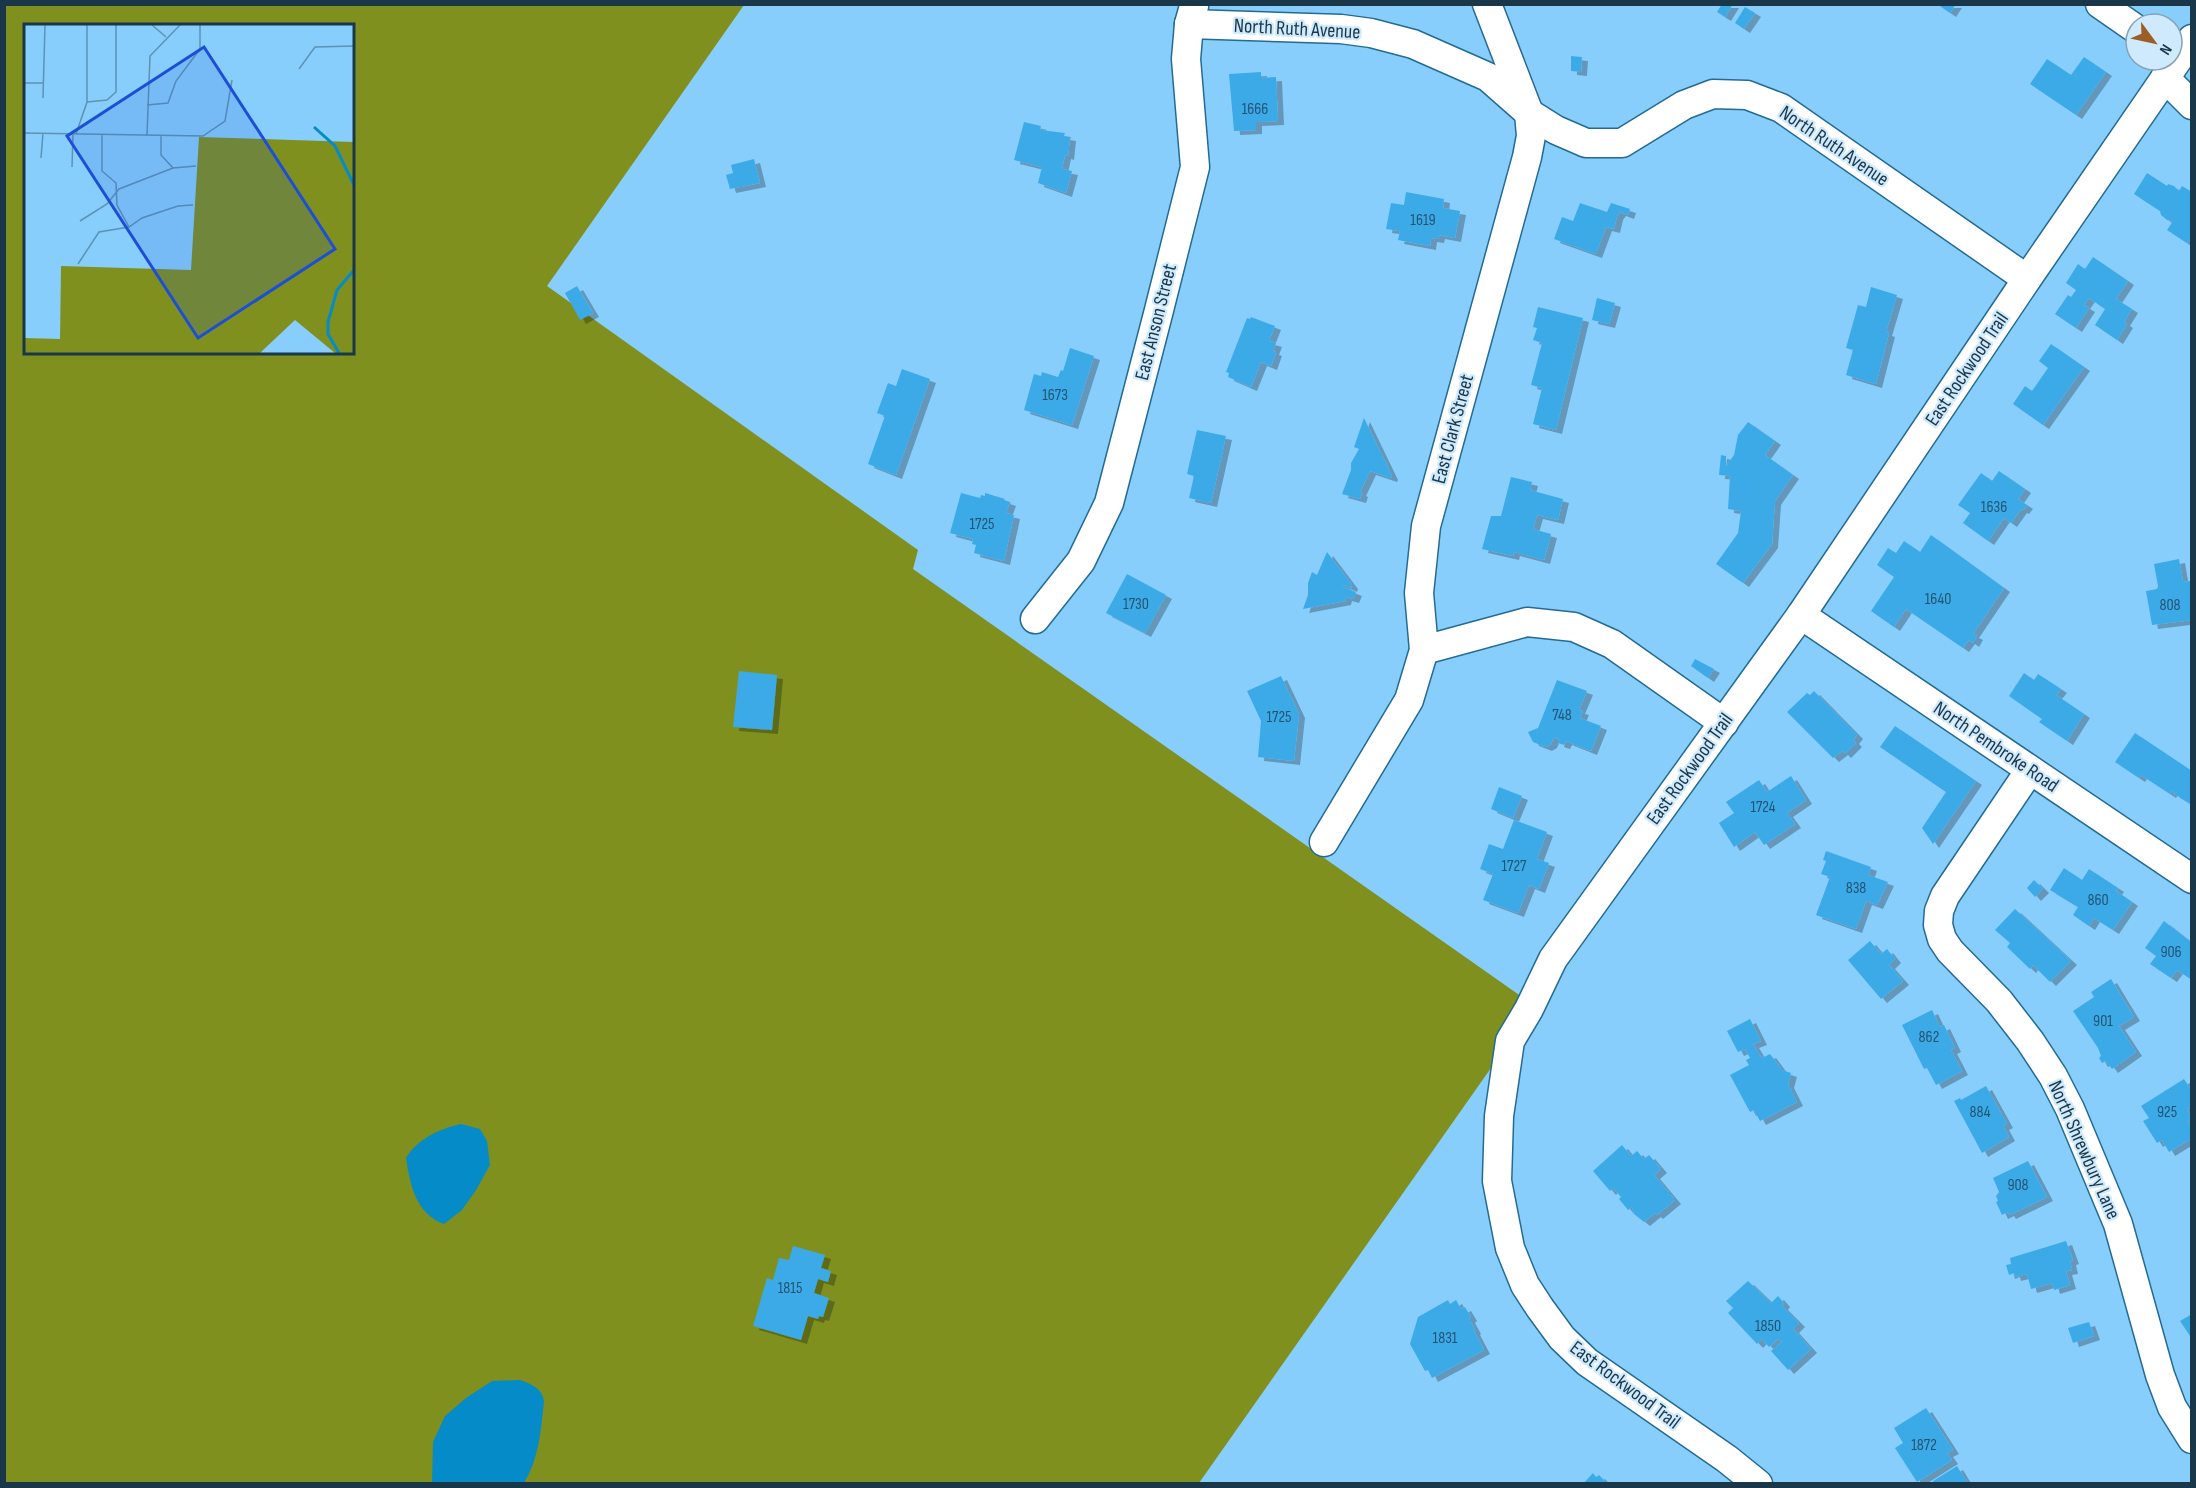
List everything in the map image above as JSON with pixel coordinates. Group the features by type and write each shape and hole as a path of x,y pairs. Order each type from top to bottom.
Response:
{"street":[{"name":"East Clark Street","path":"1324,842 1408,700 1424,650 1419,593 1426,526 1527,157 1531,136 1528,113 1487,4"},
{"path":"2100,4 2124,21"},
{"name":"North Ruth Avenue","path":"1192,14 1371,33 1413,44 1488,77 1528,113 1556,130 1586,143 1622,143 1684,105 1713,94 1747,95 1781,108 2027,279"},
{"name":"East Anson Street","path":"1035,619 1081,561 1109,503 1195,167 1186,59 1192,14"},
{"name":"East Rockwood Trail","path":"1758,1484 1727,1459 1587,1362 1562,1338 1525,1284 1510,1248 1497,1182 1499,1116 1510,1041 1529,1009 1553,959 1801,615 2167,72"},
{"path":"2182,72 2192,105"},
{"name":"North Pembroke Road","path":"1801,615 2192,879"},
{"path":"1424,650 1527,622 1574,627 1612,644 1724,723"},
{"name":"North Shrewbury Lane","path":"2030,770 1945,896 1939,911 1938,926 1942,939 1950,951 1999,1001 2030,1041 2053,1076 2070,1109 2118,1224 2160,1375 2172,1407 2192,1439"}],"green space":[{"path":"5,5 744,5 547,286 918,550 913,569 1532,1004 1510,1041 1199,1483 5,1484"}],"water":[{"path":"461,1124 480,1129 487,1141 490,1165 462,1210 444,1224 434,1219 421,1206 412,1188 406,1158 422,1140"},
{"path":"520,1380 538,1390 544,1401 536,1454 524,1483 432,1483 433,1442 445,1416 466,1398 492,1381"}],"building":[{"path":"1722,4 1733,4 1725,17 1717,12"},
{"path":"1937,4 1956,4 1950,13"},
{"path":"1745,7 1755,13 1744,29 1735,23"},
{"path":"1571,56 1582,57 1581,72 1571,71"},
{"path":"2084,57 2106,72 2076,115 2030,84 2047,59 2071,75"},
{"path":"1261,72 1261,78 1276,77 1278,121 1256,122 1256,130 1234,131 1229,74"},
{"path":"1024,122 1041,126 1040,130 1065,133 1064,136 1070,137 1068,156 1065,155 1062,169 1072,171 1066,193 1038,183 1042,167 1014,160"},
{"path":"754,159 760,183 730,189 726,175 733,173 731,165"},
{"path":"2147,173 2167,186 2168,184 2174,186 2179,191 2182,186 2192,192 2192,237 2187,243 2167,230 2173,221 2167,220 2160,211 2134,194"},
{"path":"1406,192 1444,199 1443,208 1460,211 1455,238 1439,235 1438,239 1431,238 1430,246 1398,240 1400,231 1386,229 1391,203 1404,205"},
{"path":"1580,203 1607,212 1611,203 1630,209 1628,215 1620,212 1614,229 1606,227 1596,254 1554,239 1562,217 1573,221"},
{"path":"2093,257 2128,281 2116,299 2132,309 2124,322 2127,324 2117,340 2095,325 2105,309 2089,298 2084,305 2089,308 2076,328 2055,314 2068,295 2071,297 2076,290 2066,283 2078,264 2085,269"},
{"path":"577,286 593,313 580,320 565,293"},
{"path":"1871,287 1897,295 1886,332 1889,333 1876,384 1846,375 1853,350 1846,348 1858,305 1866,307"},
{"path":"1597,298 1615,303 1609,324 1592,320"},
{"path":"1538,307 1583,318 1556,430 1533,424 1542,388 1531,385 1542,343 1533,340 1537,328 1533,327"},
{"path":"1251,317 1275,326 1269,341 1276,343 1273,351 1276,352 1271,366 1261,362 1251,387 1228,377 1229,373 1226,372 1247,318"},
{"path":"2051,344 2084,367 2043,425 2013,404 2025,386 2032,391 2048,368 2039,361"},
{"path":"1070,348 1094,356 1072,425 1024,410 1034,374 1041,376 1042,372 1058,377 1061,370 1063,371"},
{"path":"902,369 930,379 896,475 868,464 885,416 877,413 888,383 896,386"},
{"path":"1364,418 1392,476 1391,478 1370,471 1360,492 1362,493 1360,499 1342,494 1351,470 1351,463 1359,449 1354,447"},
{"path":"1748,422 1775,441 1765,455 1793,475 1775,501 1772,544 1743,583 1716,564 1738,533 1741,511 1728,509 1730,476 1719,475 1721,455 1726,456 1726,466 1734,455 1738,435"},
{"path":"1197,430 1226,436 1211,503 1189,498 1194,476 1187,474"},
{"path":"1999,471 2025,489 2018,499 2027,505 2023,510 2021,509 2011,523 2004,518 1988,541 1963,523 1970,513 1958,505 1981,473 1992,481"},
{"path":"1511,477 1532,482 1530,490 1563,499 1558,520 1537,515 1533,529 1551,534 1544,560 1514,552 1513,556 1482,549 1491,516 1501,516"},
{"path":"961,493 980,498 981,495 985,496 985,493 1010,502 1006,513 1014,515 1004,561 974,553 976,545 972,544 973,539 950,533"},
{"path":"1931,535 2004,588 1973,634 1977,636 1973,643 1969,640 1963,648 1906,609 1894,627 1871,611 1894,577 1877,565 1888,548 1896,553 1904,541 1920,552"},
{"path":"1327,552 1352,585 1351,588 1344,585 1343,587 1356,592 1353,599 1346,597 1345,601 1303,609 1312,572 1317,575"},
{"path":"2179,559 2183,582 2190,581 2192,620 2152,625 2146,591 2157,589 2158,586 2154,564"},
{"path":"1127,574 1166,595 1145,633 1106,613"},
{"path":"1695,659 1714,669 1708,678 1691,666"},
{"path":"739,671 777,675 772,730 733,727"},
{"path":"2024,673 2034,680 2038,674 2061,689 2056,695 2084,714 2067,741 2039,722 2042,719 2009,696"},
{"path":"1281,676 1299,714 1294,761 1258,757 1261,721 1247,691"},
{"path":"1557,680 1587,691 1579,710 1583,711 1580,718 1601,726 1591,751 1566,741 1564,745 1558,743 1559,739 1554,737 1551,744 1546,747 1533,742 1528,732 1538,728"},
{"path":"1814,691 1857,735 1853,740 1856,743 1845,754 1842,751 1833,758 1787,712 1807,693 1810,695"},
{"path":"1895,726 1976,781 1933,844 1922,828 1946,792 1880,747"},
{"path":"2135,733 2192,771 2192,799 2189,803 2141,775 2139,778 2115,762"},
{"path":"1791,776 1806,800 1787,813 1795,824 1764,845 1755,832 1734,847 1719,823 1734,813 1726,802 1759,780 1767,792"},
{"path":"1499,787 1522,796 1513,818 1491,809"},
{"path":"1514,820 1547,832 1537,859 1549,863 1539,889 1529,885 1518,913 1483,900 1493,874 1480,869 1489,844 1503,849"},
{"path":"1826,851 1871,867 1868,875 1888,882 1877,905 1866,901 1856,929 1816,915 1830,877 1821,874 1826,861 1823,860"},
{"path":"2064,868 2082,880 2089,869 2118,888 2116,891 2132,902 2113,930 2094,918 2089,926 2073,915 2078,907 2050,890"},
{"path":"2034,880 2043,889 2035,897 2027,888"},
{"path":"2015,909 2071,961 2050,982 2033,965 2030,969 2007,947 2010,943 1995,930"},
{"path":"2164,921 2192,943 2192,980 2177,970 2171,978 2150,964 2156,956 2145,948"},
{"path":"1870,941 1881,954 1887,949 1895,959 1889,965 1903,981 1881,999 1848,960"},
{"path":"2111,979 2134,1017 2119,1026 2136,1052 2112,1069 2106,1061 2102,1063 2098,1048 2073,1011 2094,997 2091,992"},
{"path":"1932,1010 1940,1027 1944,1025 1955,1048 1951,1050 1962,1071 1936,1085 1927,1068 1924,1069 1902,1025"},
{"path":"1750,1019 1761,1041 1753,1044 1762,1058 1770,1054 1782,1070 1791,1073 1788,1084 1797,1102 1760,1121 1754,1110 1750,1112 1730,1075 1749,1065 1746,1060 1750,1058 1745,1049 1738,1052 1727,1031"},
{"path":"2184,1079 2192,1091 2192,1106 2187,1109 2192,1119 2187,1122 2192,1125 2192,1138 2169,1152 2162,1140 2157,1143 2143,1121 2149,1118 2141,1106"},
{"path":"1986,1086 2007,1124 2003,1126 2009,1137 1982,1153 1954,1101 1960,1098 1961,1100"},
{"path":"1622,1145 1631,1156 1637,1151 1644,1159 1649,1155 1661,1169 1654,1175 1675,1200 1657,1215 1655,1213 1644,1222 1634,1214 1632,1207 1628,1210 1613,1188 1610,1191 1593,1171"},
{"path":"2028,1161 2047,1197 2010,1215 2008,1212 2002,1215 1996,1202 1999,1192 1993,1178"},
{"path":"2066,1241 2073,1260 2070,1261 2072,1270 2066,1271 2070,1285 2054,1290 2052,1283 2031,1289 2027,1274 2015,1277 2014,1273 2009,1275 2006,1265 2011,1264 2010,1258"},
{"path":"793,1246 825,1255 821,1268 831,1271 828,1282 818,1279 814,1293 829,1298 823,1317 819,1316 818,1319 808,1316 801,1340 753,1326 767,1278 773,1280 779,1258 789,1260"},
{"path":"1748,1281 1771,1303 1778,1296 1784,1303 1782,1306 1799,1323 1793,1329 1811,1349 1788,1370 1771,1351 1782,1342 1778,1339 1769,1347 1762,1339 1757,1344 1728,1313 1733,1308 1726,1301"},
{"path":"1448,1300 1450,1304 1456,1300 1461,1309 1465,1307 1484,1350 1432,1378 1428,1370 1425,1371 1410,1344 1418,1317"},
{"path":"2192,1314 2192,1339 2180,1321"},
{"path":"2089,1322 2094,1336 2073,1343 2068,1328"},
{"path":"1926,1408 1953,1450 1947,1453 1952,1460 1917,1482 1895,1448 1903,1443 1894,1428"},
{"path":"1957,1466 1968,1484 1934,1484 1933,1481"},
{"path":"1593,1473 1596,1477 1599,1475 1608,1484 1583,1484"}]}
